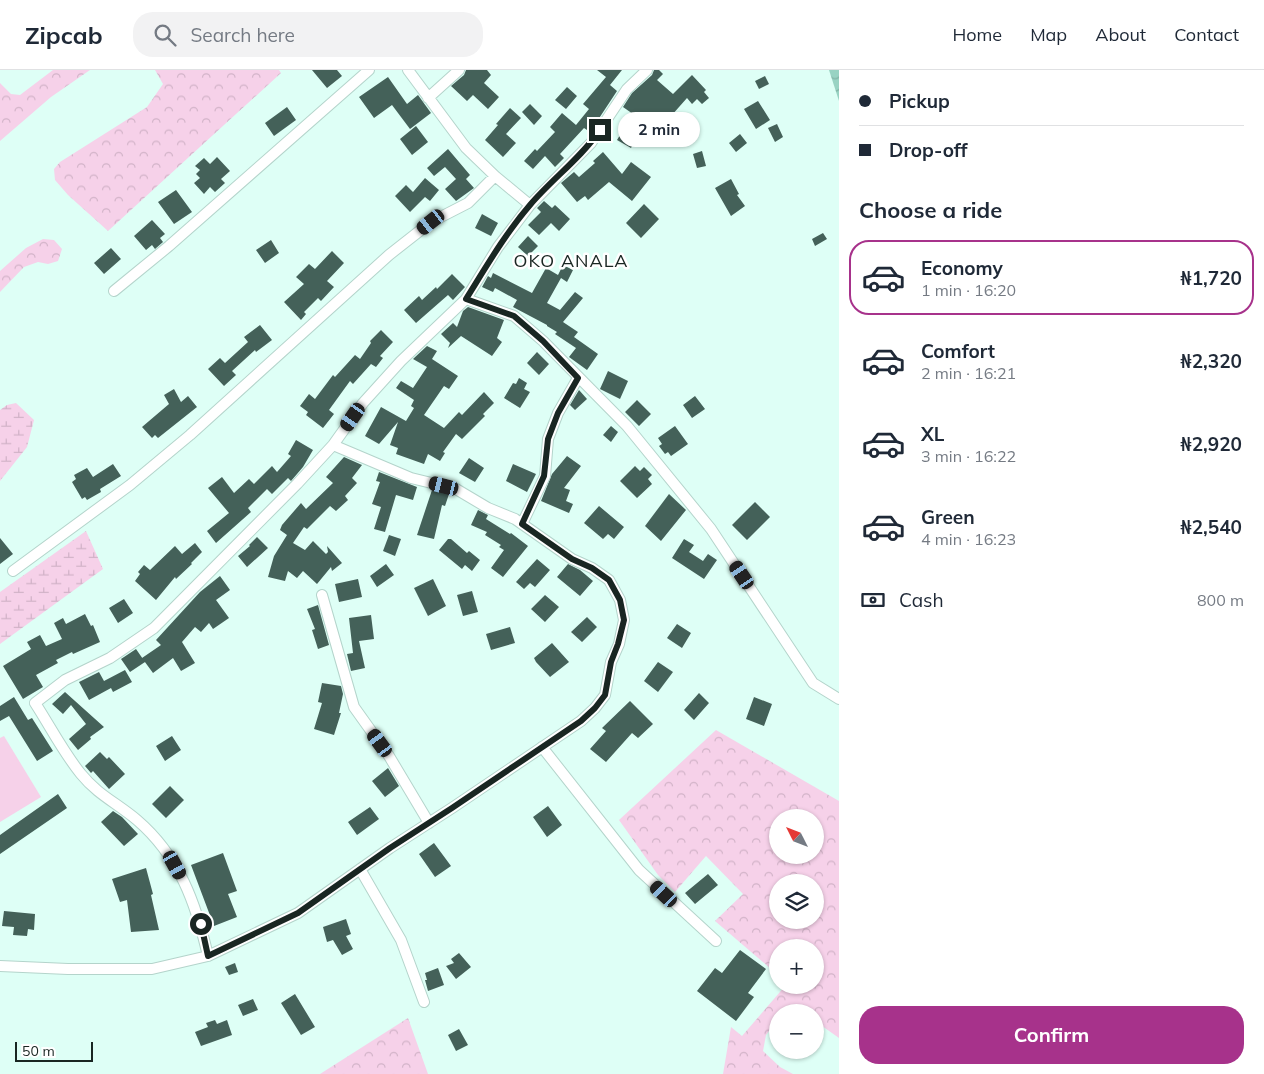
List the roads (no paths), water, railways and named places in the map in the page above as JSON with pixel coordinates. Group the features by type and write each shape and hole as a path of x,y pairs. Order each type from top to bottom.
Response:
{"street":[{"path":"114,291 169,246 369,70"},
{"path":"408,70 466,148 495,176 530,205"},
{"path":"428,98 459,70"},
{"path":"208,956 201,924 190,891 168,852 136,820 101,796 80,774 35,703 65,680 110,658 154,628 297,484 333,445 363,403 401,361 466,299 498,247 530,205 591,143 627,90 647,70"},
{"path":"13,571 130,485 198,429 389,255 431,222 468,203 495,176"},
{"path":"466,299 514,316 543,341 627,426 711,529 813,682 839,699"},
{"path":"522,524 544,476 548,439 558,413 578,378"},
{"path":"0,966 68,969 152,969 208,956 298,913 360,869 581,721 605,695 611,662 624,620 620,600 609,580 592,568 572,559 514,519 488,508 456,489 411,478 333,445"},
{"path":"322,595 354,707 389,756 429,823"},
{"path":"542,747 639,870 716,941"},
{"path":"360,869 401,940 424,1002"}],"water":[{"path":"829,70 839,70 839,101"}],"district":[{"name":"OKO ANALA","path":"571,260"}]}
